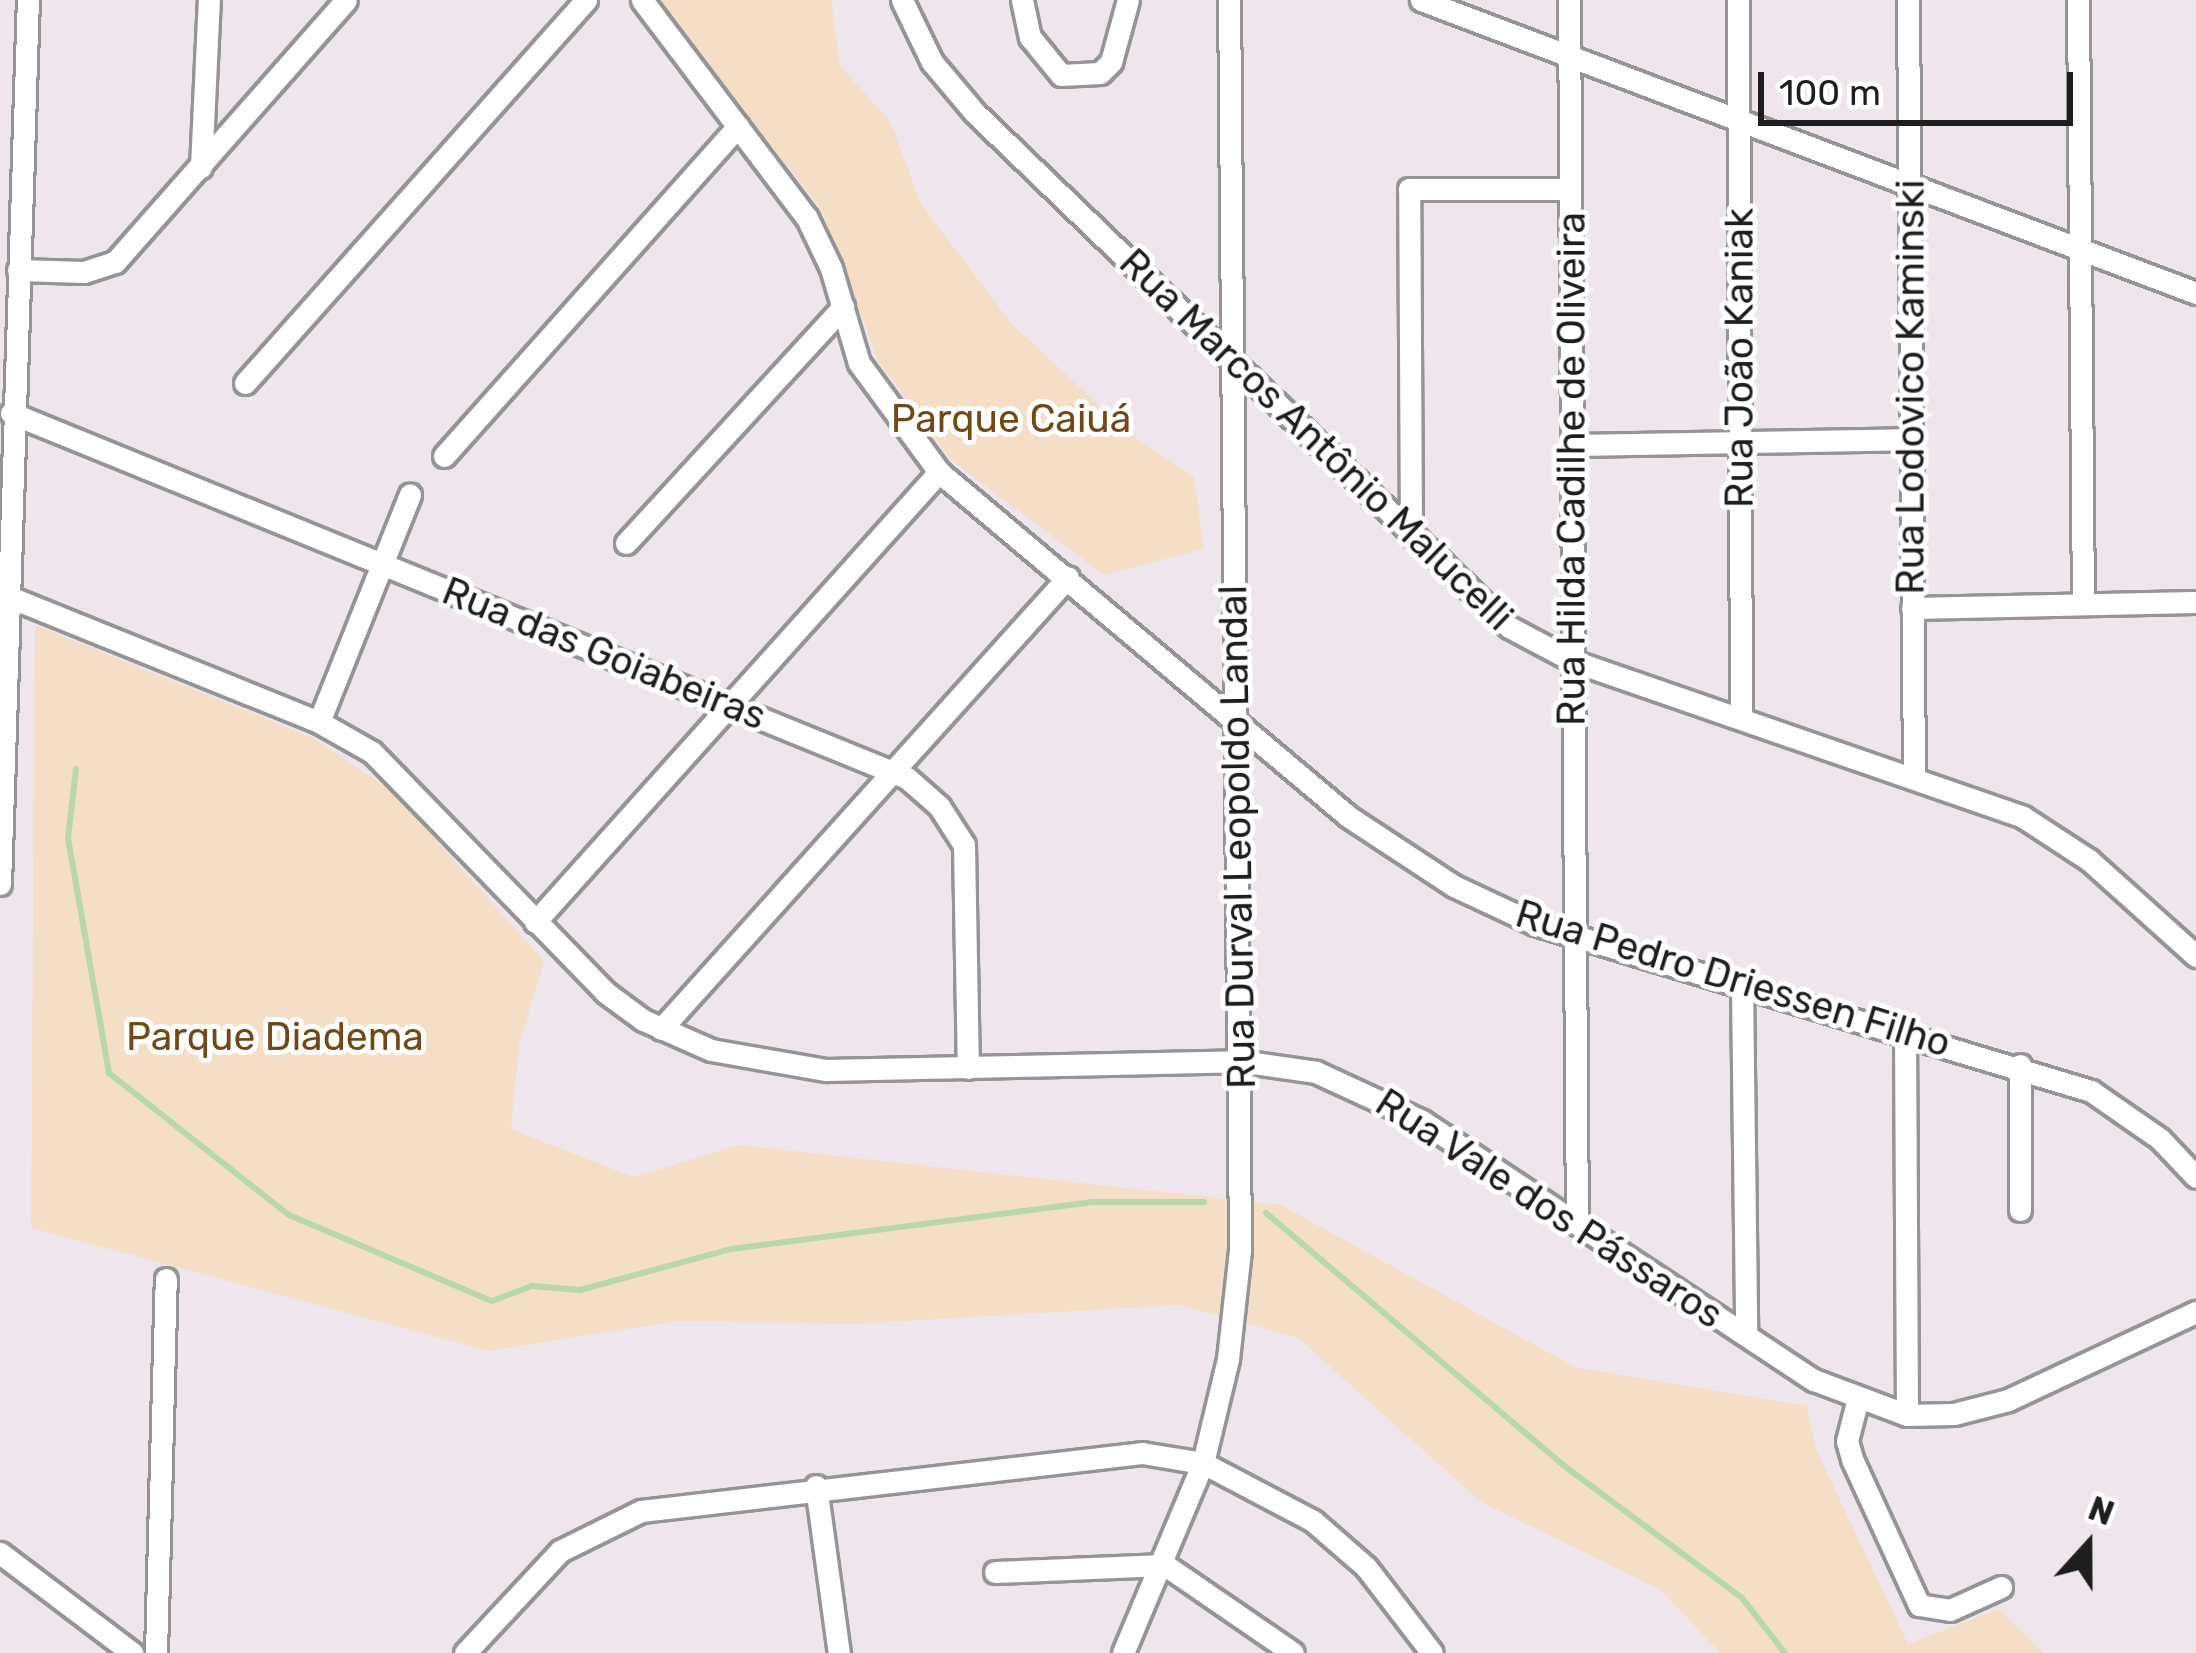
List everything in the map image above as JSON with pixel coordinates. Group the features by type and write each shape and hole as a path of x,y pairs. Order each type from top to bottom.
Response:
{"street":[{"path":"0,884 11,413 28,0"},
{"path":"201,167 209,0"},
{"path":"18,270 84,272 115,262 346,0"},
{"path":"245,383 586,0"},
{"name":"Rua Pedro Driessen Filho","path":"642,0 814,231 869,380 939,472 974,509 1068,577 1236,721 1416,864 1575,938 2020,1065 2129,1114 2196,1178"},
{"name":"Rua Marcos Antônio Malucelli","path":"902,0 932,62 975,113 1510,627 1573,662 1913,773 2059,838 2196,956"},
{"path":"1022,0 1030,37 1061,75 1100,74 1111,62 1128,0"},
{"name":"Rua Durval Leopoldo Landal","path":"1123,1653 1165,1564 1203,1463 1235,1306 1240,1061 1229,0"},
{"path":"1421,0 2196,293"},
{"name":"Rua Hilda Cadilhe de Oliveira","path":"1569,0 1577,1223"},
{"name":"Rua João Kaniak","path":"1738,0 1742,717"},
{"name":"Rua Lodovico Kaminski","path":"1908,0 1913,773"},
{"path":"2078,0 2083,604"},
{"path":"444,456 738,126"},
{"path":"1411,536 1409,189 1570,189"},
{"path":"626,543 843,307"},
{"name":"Rua das Goiabeiras","path":"11,413 893,771 923,789 964,844 968,1068"},
{"path":"1572,445 1911,440"},
{"path":"535,922 939,472"},
{"path":"320,722 410,494"},
{"path":"661,1029 1068,577"},
{"name":"Rua Vale dos Pássaros","path":"7,596 320,722 398,773 605,992 661,1029 739,1058 802,1069 1240,1061 1316,1072 1387,1100 1746,1335 1857,1402 1907,1415 1954,1414 2008,1400 2196,1312"},
{"path":"1912,608 2196,602"},
{"path":"1742,985 1746,1335"},
{"path":"1905,1031 1907,1415"},
{"path":"2020,1065 2020,1210"},
{"path":"156,1653 166,1280"},
{"path":"1857,1402 1847,1441 1852,1459 1919,1606 1950,1610 2001,1587"},
{"path":"474,1650 532,1574 614,1520 671,1504 1109,1454 1203,1463 1279,1498 1345,1546 1432,1653"},
{"path":"816,1486 839,1653"},
{"path":"0,1552 132,1653"},
{"path":"995,1572 1165,1564 1293,1653"}],"green space":[{"name":"Parque Caiuá","path":"659,0 831,0 840,66 890,121 921,204 1011,323 1131,435 1194,477 1204,549 1104,575 952,461 879,362 823,212"},
{"name":"Parque Diadema","path":"35,625 313,738 393,792 544,961 519,1044 511,1129 633,1177 739,1145 1281,1205 1575,1367 1807,1406 1815,1447 1908,1644 1999,1609 2044,1653 1720,1653 1661,1590 1481,1502 1298,1338 1180,1305 853,1324 677,1321 489,1351 31,1228"}],"waterway":[{"path":"76,769 68,838 109,1073 289,1215 492,1301 532,1286 580,1290 731,1249 1091,1202 1204,1202"},
{"path":"1266,1213 1563,1465 1742,1598 1785,1653"}]}
